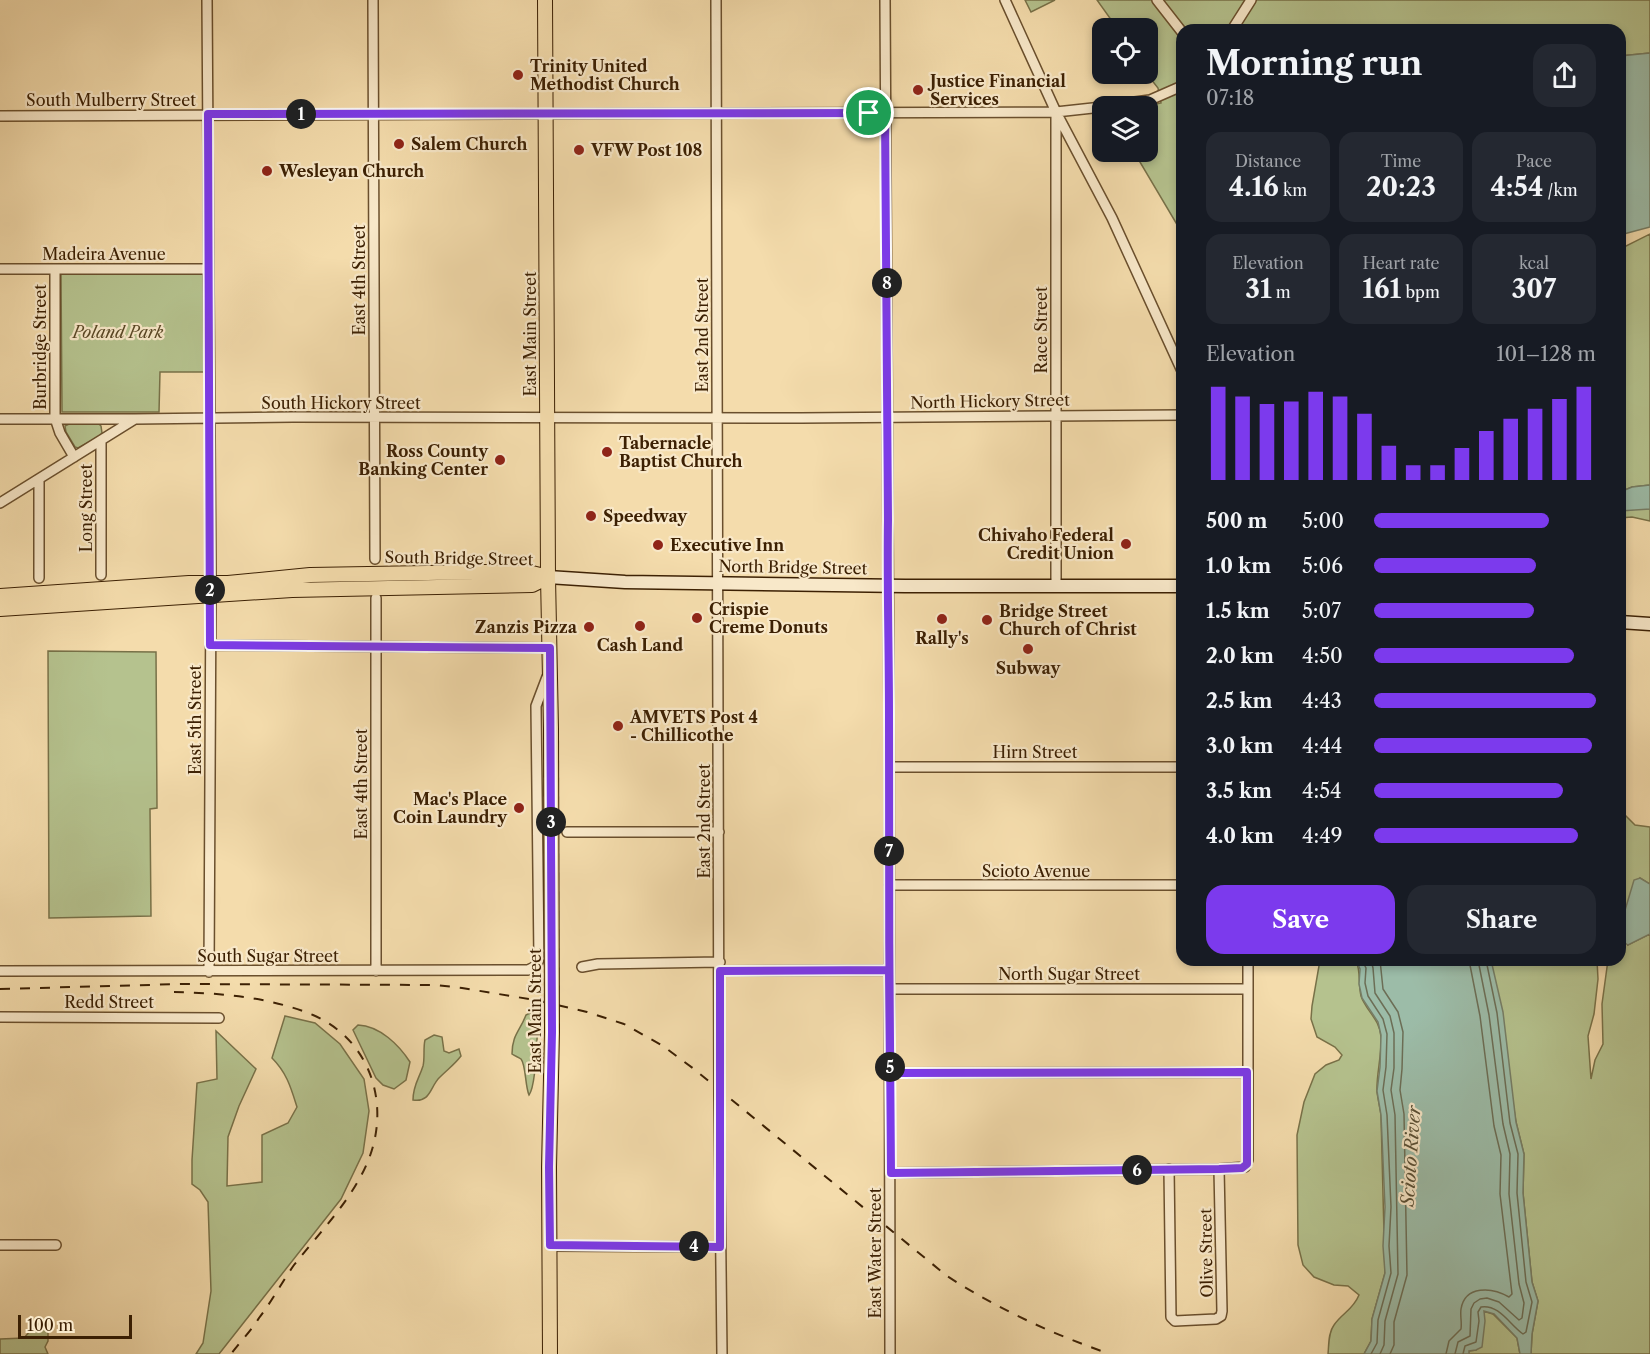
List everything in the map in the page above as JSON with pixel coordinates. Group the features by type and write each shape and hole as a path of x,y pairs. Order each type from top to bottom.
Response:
{"main road":[{"name":"East Main Street","path":"545,0 551,729 550,1354"},
{"name":"South Bridge Street","path":"0,609 210,590 294,576 532,573 548,577"},
{"name":"North Bridge Street","path":"548,577 625,582 1176,586"},
{"name":"South Bridge Street","path":"0,596 210,590"},
{"path":"1626,622 1650,624"}],"street":[{"name":"East 5th Street","path":"207,0 209,972"},
{"name":"East 4th Street","path":"373,0 375,559"},
{"name":"East 2nd Street","path":"716,0 722,1354"},
{"name":"East Water Street","path":"885,0 890,1354"},
{"path":"1005,0 1056,112 1113,218 1176,358"},
{"path":"1157,0 1176,24"},
{"path":"1236,24 1251,0"},
{"name":"South Mulberry Street","path":"1158,96 1176,89"},
{"name":"South Mulberry Street","path":"0,116 1056,112 1092,108"},
{"name":"Race Street","path":"1056,112 1056,585"},
{"name":"Madeira Avenue","path":"0,269 208,270"},
{"name":"Burbridge Street","path":"55,269 55,418 60,433 74,457"},
{"name":"North Hickory Street","path":"547,418 1176,415"},
{"name":"South Hickory Street","path":"0,419 547,418"},
{"path":"0,504 135,419"},
{"name":"Long Street","path":"100,441 101,575"},
{"path":"39,479 39,578"},
{"name":"East 4th Street","path":"376,598 376,971"},
{"path":"210,645 550,648"},
{"name":"East Main Street","path":"535,966 539,958 536,706 550,668"},
{"name":"Hirn Street","path":"889,767 1176,767"},
{"path":"567,832 719,832"},
{"name":"Scioto Avenue","path":"889,885 1176,885"},
{"path":"582,967 598,964 889,970"},
{"name":"South Sugar Street","path":"0,971 528,970 535,966"},
{"path":"891,1173 1242,1168 1247,1164 1248,966"},
{"name":"North Sugar Street","path":"890,989 1248,988"},
{"name":"Redd Street","path":"0,1017 219,1018"},
{"path":"890,1073 1247,1072"},
{"name":"Olive Street","path":"1169,1169 1171,1317 1175,1321 1216,1319 1221,1316 1219,1169"},
{"path":"0,1245 56,1245"},
{"path":"550,1245 720,1247"}],"green space":[{"path":"1025,0 1055,0 1031,12"},
{"path":"1097,0 1650,0 1650,53 1626,55 1626,24 1176,24 1176,223 1140,162 1158,162 1158,104 1161,103 1155,84 1158,84 1158,18 1110,18"},
{"path":"1650,234 1650,485 1626,490 1626,246"},
{"name":"Poland Park","path":"61,274 203,274 204,372 160,372 159,412 62,412"},
{"path":"99,424 102,433 78,448 66,432 65,426"},
{"path":"1650,509 1650,521 1626,518 1626,510"},
{"path":"48,651 156,652 157,808 150,809 151,916 49,918"},
{"path":"1626,816 1635,825 1650,827 1650,884 1640,878 1628,945 1650,934 1650,1354 1531,1354 1538,1301 1532,1282 1523,1193 1524,1154 1516,1122 1492,966 1597,966 1594,1014 1588,1036 1591,1079 1595,1060 1603,1044 1602,1004 1607,966 1626,966"},
{"path":"1319,966 1357,966 1361,996 1376,1020 1381,1037 1377,1092 1381,1115 1385,1273 1372,1319 1371,1341 1364,1354 1328,1354 1332,1328 1354,1304 1359,1295 1348,1286 1334,1285 1314,1277 1303,1265 1298,1245 1297,1135 1304,1102 1315,1074 1326,1065 1339,1060 1342,1055 1335,1047 1317,1037 1311,1019"},
{"path":"534,1011 539,1016 535,1070 529,1095 523,1062 512,1054 512,1048 526,1015"},
{"path":"285,1016 315,1023 340,1044 364,1079 369,1111 363,1153 341,1199 219,1354 196,1354 203,1343 211,1291 208,1202 200,1190 192,1184 197,1083 217,1079 216,1031 256,1069 228,1137 227,1186 262,1182 262,1135 288,1123 297,1107 285,1075 272,1058"},
{"path":"358,1025 381,1033 400,1049 410,1062 406,1080 394,1089 383,1085 376,1078 353,1030"},
{"path":"434,1035 442,1037 444,1051 449,1053 459,1049 461,1056 437,1081 427,1096 413,1100 415,1086 423,1066 425,1040"},
{"path":"1483,1311 1493,1314 1517,1338 1520,1354 1469,1354 1468,1351 1476,1350"},
{"path":"37,1323 48,1328 48,1341 45,1347 48,1354 0,1354 0,1339 24,1338"}],"water":[{"path":"1650,53 1650,227 1626,233 1626,55"},
{"path":"1650,485 1650,509 1626,511 1626,490"},
{"path":"1640,878 1650,884 1650,934 1628,945 1626,944 1626,907 1634,880"},
{"name":"Scioto River","path":"1359,966 1492,966 1503,1012 1516,1122 1524,1154 1523,1193 1532,1282 1538,1301 1531,1354 1520,1354 1517,1338 1494,1314 1484,1311 1482,1347 1469,1351 1469,1354 1364,1354 1371,1341 1372,1319 1385,1273 1383,1246 1385,1207 1381,1115 1377,1091 1381,1035 1378,1022 1362,998 1359,984"}],"railway":[{"path":"0,989 182,984 436,985 535,1000 587,1012 624,1024 663,1046 694,1069 947,1276 1026,1320 1110,1354"},
{"path":"174,992 245,997 280,1004 313,1015 333,1026 349,1040 362,1057 371,1076 376,1097 375,1140 361,1175 344,1202 294,1265 256,1323 231,1354"}],"place":[{"name":"Trinity United Methodist Church","path":"518,75"},
{"name":"Justice Financial Services","path":"918,90"},
{"name":"Salem Church","path":"399,144"},
{"name":"VFW Post 108","path":"579,150"},
{"name":"Wesleyan Church","path":"267,171"},
{"name":"Tabernacle Baptist Church","path":"607,452"},
{"name":"Ross County Banking Center","path":"500,460"},
{"name":"Speedway","path":"591,516"},
{"name":"Chivaho Federal Credit Union","path":"1126,544"},
{"name":"Executive Inn","path":"658,545"},
{"name":"Crispie Creme Donuts","path":"697,618"},
{"name":"Rally's","path":"942,619"},
{"name":"Bridge Street Church of Christ","path":"987,620"},
{"name":"Cash Land","path":"640,626"},
{"name":"Zanzis Pizza","path":"589,627"},
{"name":"Subway","path":"1028,649"},
{"name":"AMVETS Post 4 - Chillicothe","path":"618,726"},
{"name":"Mac's Place Coin Laundry","path":"519,808"}],"route":[{"path":"869,113 208,114 210,645 550,648 552,1032 550,1245 720,1247 720,971 889,970 890,1073 1247,1072 1247,1164 1242,1168 1219,1169 891,1173 890,1073 889,664 887,567 887,264 885,113 869,113"}]}
